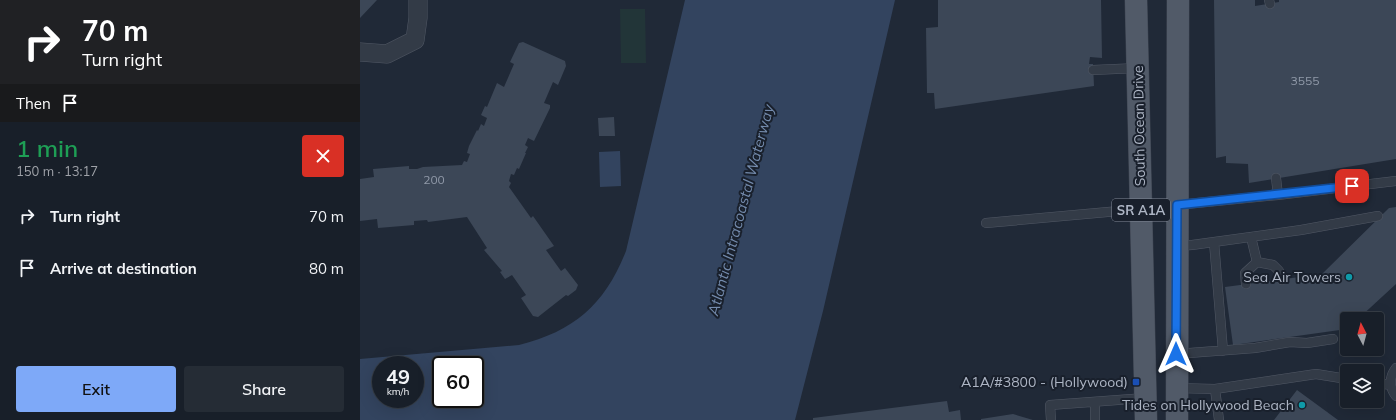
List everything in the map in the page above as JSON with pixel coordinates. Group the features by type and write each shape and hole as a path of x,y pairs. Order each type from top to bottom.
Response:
{"main road":[{"name":"South Ocean Drive","path":"1136,0 1146,420"},
{"name":"SR A1A","path":"1177,420 1178,0"},
{"path":"1145,352 1158,357 1168,368 1172,374 1176,392"}],"street":[{"path":"360,52 387,54 415,40 418,18 418,0"}],"lane":[{"path":"1093,70 1138,68"},
{"path":"1276,178 1278,195"},
{"path":"1177,205 1396,181"},
{"path":"986,222 1141,209"},
{"path":"1177,246 1301,230 1378,216"},
{"path":"1251,237 1257,262"},
{"path":"1214,242 1223,351"},
{"path":"1246,284 1245,273 1257,262 1273,264 1279,271 1282,280"},
{"path":"1176,354 1223,351 1289,339 1307,343 1333,339"},
{"path":"1396,368 1391,378 1391,385 1396,396"},
{"path":"1176,392 1215,389 1316,374 1340,378"},
{"path":"1384,384 1391,385"},
{"path":"1215,389 1219,420"},
{"path":"1051,420 1050,405 1146,398"},
{"path":"1095,402 1095,420"}],"green space":[{"path":"620,9 645,9 646,63 621,63"}],"water":[{"name":"Atlantic Intracoastal Waterway","path":"685,0 895,0 823,311 795,420 360,420 360,359 372,358 372,408 424,408 424,356 394,356 519,345 539,339 556,332 586,313 598,300 618,270 626,251"},
{"path":"620,151 621,186 600,187 599,152"}],"building":[{"path":"360,0 377,0 360,18"},
{"path":"938,0 1101,0 1102,58 1090,57 1089,64 1093,64 1094,86 935,109 934,93 927,93 926,28 938,27"},
{"path":"1214,0 1255,0 1255,6 1279,2 1279,0 1396,0 1396,159 1249,183 1248,164 1226,163 1226,156 1216,158"},
{"path":"523,42 565,61 566,66 558,85 553,82 544,103 550,105 550,108 534,141 528,138 525,145 528,147 526,153 519,169 517,168 514,175 511,174 509,181 511,183 509,187 531,218 533,216 554,246 546,250 561,271 565,268 578,285 576,290 568,296 566,295 538,317 533,316 521,298 526,295 512,275 505,279 500,272 502,271 484,250 487,248 467,217 428,222 427,220 414,221 414,225 378,228 377,219 360,221 360,179 374,177 373,169 409,166 409,169 417,169 423,167 462,165 464,161 467,162 470,154 467,153 469,146 477,130 478,131 481,124 484,126 487,118 481,115 485,106 487,107 497,83 504,87 514,64 510,62 519,43"},
{"path":"614,117 615,136 599,136 598,118"},
{"name":"Sea Air Towers","path":"1396,207 1396,284 1366,312 1340,312 1340,330 1233,345 1225,287 1322,274 1389,208"},
{"name":"Tides on Hollywood Beach","path":"1297,390 1338,420 1274,420"},
{"path":"947,401 949,412 960,410 961,420 813,420 813,418"},
{"path":"1013,414 1033,420 981,420 981,419"}],"place":[{"name":"Sea Air Towers","path":"1349,277"},
{"name":"A1A/#3800 - (Hollywood)","path":"1136,382"},
{"name":"Tides on Hollywood Beach","path":"1302,405"}],"route":[{"path":"1176,354 1177,205 1352,186"}]}
